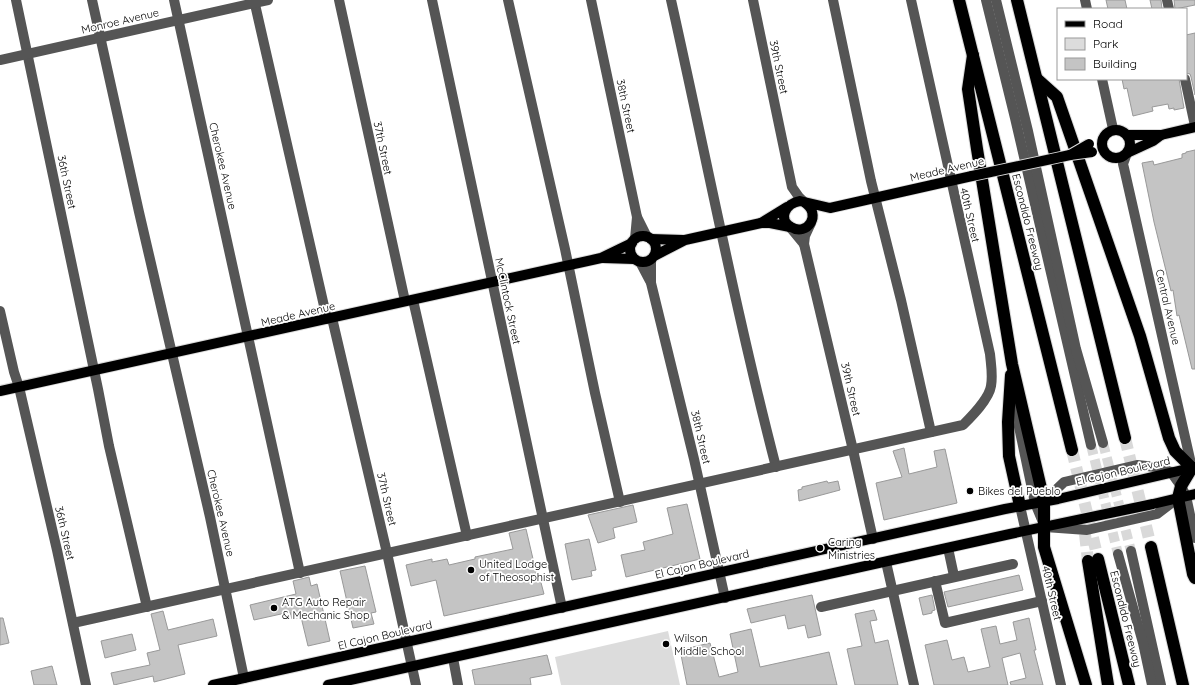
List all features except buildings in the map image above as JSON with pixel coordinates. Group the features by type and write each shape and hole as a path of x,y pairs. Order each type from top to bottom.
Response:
{"highway":[{"name":"Escondido Freeway","path":"959,0 1072,450"},
{"path":"1017,0 1125,438"},
{"path":"973,55 968,89 1012,364 1045,527 1044,546 1086,685"},
{"path":"1037,79 1057,97 1140,336 1169,438 1175,451 1194,467 1185,493 1193,574 1195,578"},
{"path":"1012,364 1008,422 1009,456 1020,506"},
{"path":"1151,547 1183,685"},
{"name":"Escondido Freeway","path":"1108,685 1093,560 1129,685"}],"main road":[{"path":"1110,157 1101,146 1103,137 1109,131 1119,130 1127,135 1161,135 1195,126"},
{"name":"Meade Avenue","path":"761,223 795,202 804,202 830,208 1070,155 1091,148 1109,131"},
{"path":"1127,135 1130,144 1127,152"},
{"path":"1091,148 1110,157 1119,158 1127,152 1153,141 1161,135"},
{"path":"804,202 812,209 813,219 811,223"},
{"path":"787,207 784,215 785,220 790,227"},
{"name":"Meade Avenue","path":"649,238 685,240 761,223 770,223 794,229 803,229 830,208"},
{"path":"641,236 649,238 656,246 653,258 637,261 630,251 633,241 641,236"},
{"name":"Meade Avenue","path":"653,258 685,240"},
{"name":"Meade Avenue","path":"0,391 568,266 601,258 633,241"},
{"name":"Meade Avenue","path":"601,258 637,261"},
{"name":"El Cajon Boulevard","path":"213,685 1194,467"},
{"path":"328,685 1045,527 1185,493"}],"street":[{"name":"36th Street","path":"16,0 109,446 147,607"},
{"name":"Cherokee Avenue","path":"92,0 137,205 209,509 244,678"},
{"name":"Cherokee Avenue","path":"174,0 300,573"},
{"name":"Monroe Avenue","path":"0,60 268,0"},
{"name":"37th Street","path":"339,0 409,301 466,536"},
{"name":"McClintock Street","path":"432,0 562,608"},
{"path":"508,0 620,502"},
{"name":"38th Street","path":"591,0 637,217 649,238"},
{"path":"671,0 760,403 776,467"},
{"name":"39th Street","path":"753,0 792,187 804,202"},
{"path":"833,0 871,181 901,300 931,432"},
{"name":"40th Street","path":"73,624 963,425 978,409 991,388 992,372 990,354 950,181 911,0"},
{"path":"986,0 1091,445"},
{"path":"996,0 1029,138 1076,349 1103,443"},
{"name":"37th Street","path":"254,2 387,554 416,685"},
{"path":"1102,80 1109,131"},
{"path":"1185,80 1195,126"},
{"name":"Central Avenue","path":"1127,152 1123,164 1194,467"},
{"name":"39th Street","path":"787,207 792,187"},
{"name":"38th Street","path":"633,241 637,217"},
{"path":"804,244 805,236 811,223"},
{"name":"39th Street","path":"790,227 804,244 873,539"},
{"name":"38th Street","path":"653,258 651,283 725,598"},
{"name":"38th Street","path":"637,261 651,283"},
{"name":"36th Street","path":"0,311 14,372 19,387 86,685"},
{"path":"1040,502 1064,482 1137,465 1156,467 1172,472 1185,493 1195,538"},
{"name":"40th Street","path":"1020,506 1061,685"},
{"path":"948,548 954,576"},
{"path":"1131,551 1161,685"},
{"path":"1118,554 1143,643 1152,685"},
{"path":"886,562 914,685"},
{"path":"820,607 1013,564"},
{"path":"935,581 945,623 1042,601"},
{"path":"453,658 458,685"}],"green space":[{"path":"668,631 680,685 561,685 555,657"}],"tunnel":[{"path":"1125,438 1151,547"},
{"path":"1103,443 1131,551"},
{"path":"1091,445 1118,554"},
{"path":"1072,450 1098,559"},
{"path":"1085,534 1088,561"}],"place":[{"name":"Bikes del Pueblo","path":"970,491"},
{"name":"Caring Ministries","path":"820,548"},
{"name":"United Lodge of Theosophist","path":"471,570"},
{"name":"ATG Auto Repair & Mechanic Shop","path":"274,608"},
{"name":"Wilson Middle School","path":"666,644"}]}
